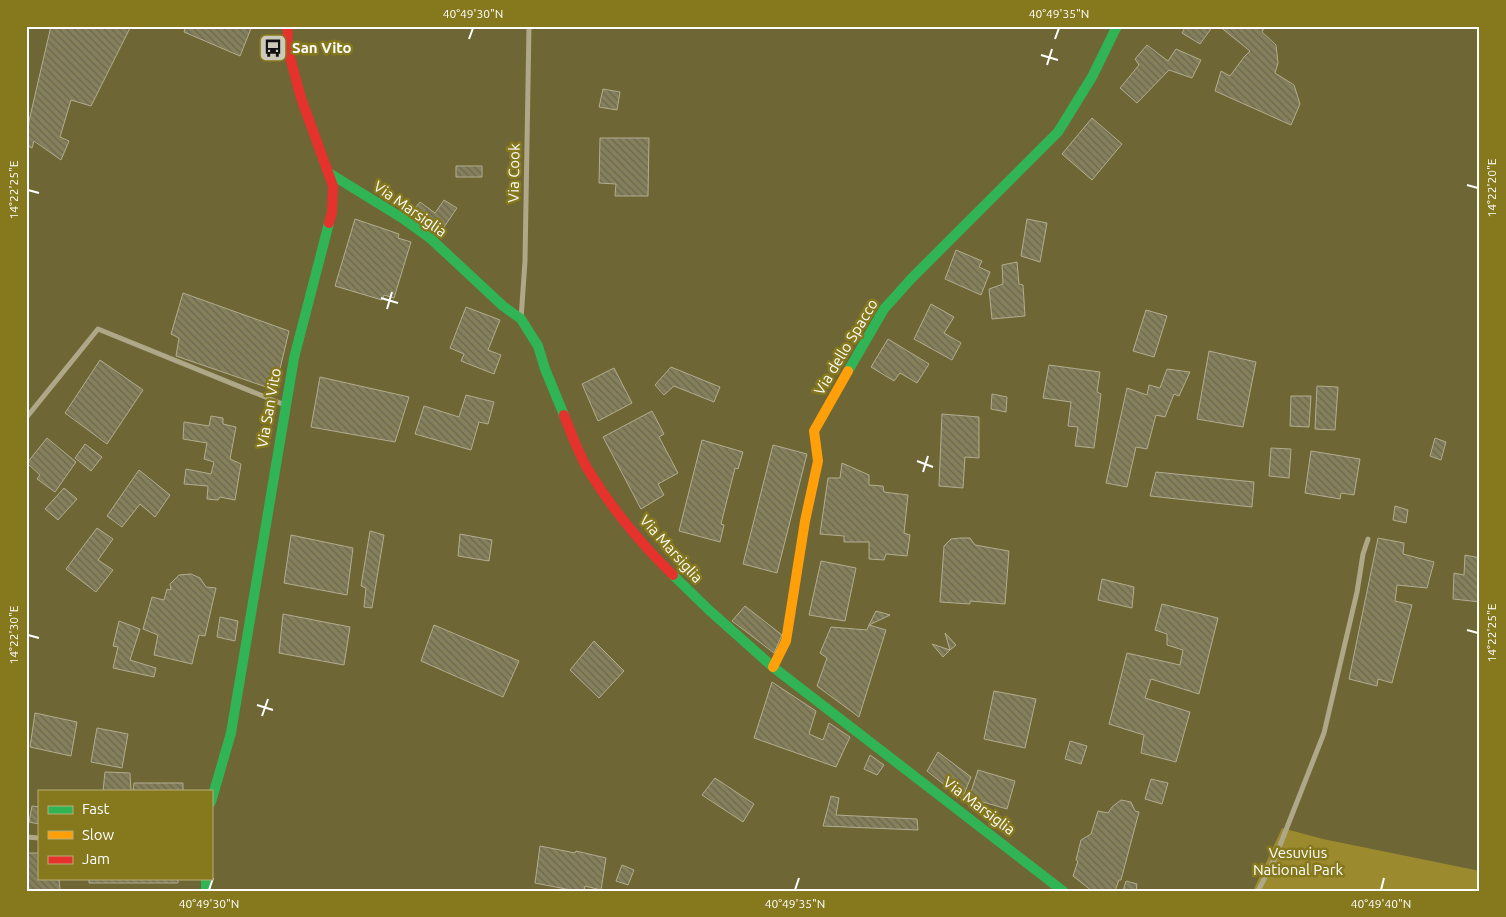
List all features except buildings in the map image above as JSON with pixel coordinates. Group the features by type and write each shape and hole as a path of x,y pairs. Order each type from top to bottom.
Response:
{"street":[{"name":"Via San Vito","path":"212,798 231,732 294,358 332,212 333,186 299,89 287,46 288,26"},
{"name":"Via Cook","path":"521,319 525,261 529,26"},
{"name":"Via dello Spacco","path":"773,667 786,641 805,521 818,461 814,431 822,415 884,309 910,278 1058,132 1092,77 1117,26"},
{"name":"Via Marsiglia","path":"329,173 402,218 431,239 503,306 521,319 538,346 548,378 587,467 638,537 667,569 709,610 773,667 1063,891"},
{"path":"26,418 98,329 285,405"},
{"path":"1258,891 1275,858 1324,733 1358,592 1363,554 1368,540"}],"green space":[{"name":"Vesuvius National Park","path":"1282,828 1323,839 1480,871 1480,891 1253,891"}],"traffic: fast":[{"path":"848,371 884,309 911,279 1058,132 1092,77 1117,26"},
{"path":"329,173 402,218 431,239 503,306 521,319 538,346 545,369 564,415"},
{"path":"212,799 231,733 294,358 329,223"},
{"path":"673,575 773,667 1063,891"},
{"path":"206,880 206,891"}],"traffic: slow":[{"path":"773,667 786,641 805,521 818,461 814,431 848,371"}],"traffic: jam":[{"path":"288,26 287,46 301,98 333,186 332,212 329,223"},
{"path":"564,415 581,456 596,482 649,551 673,575"}],"place":[{"name":"San Vito","path":"273,48"}]}
